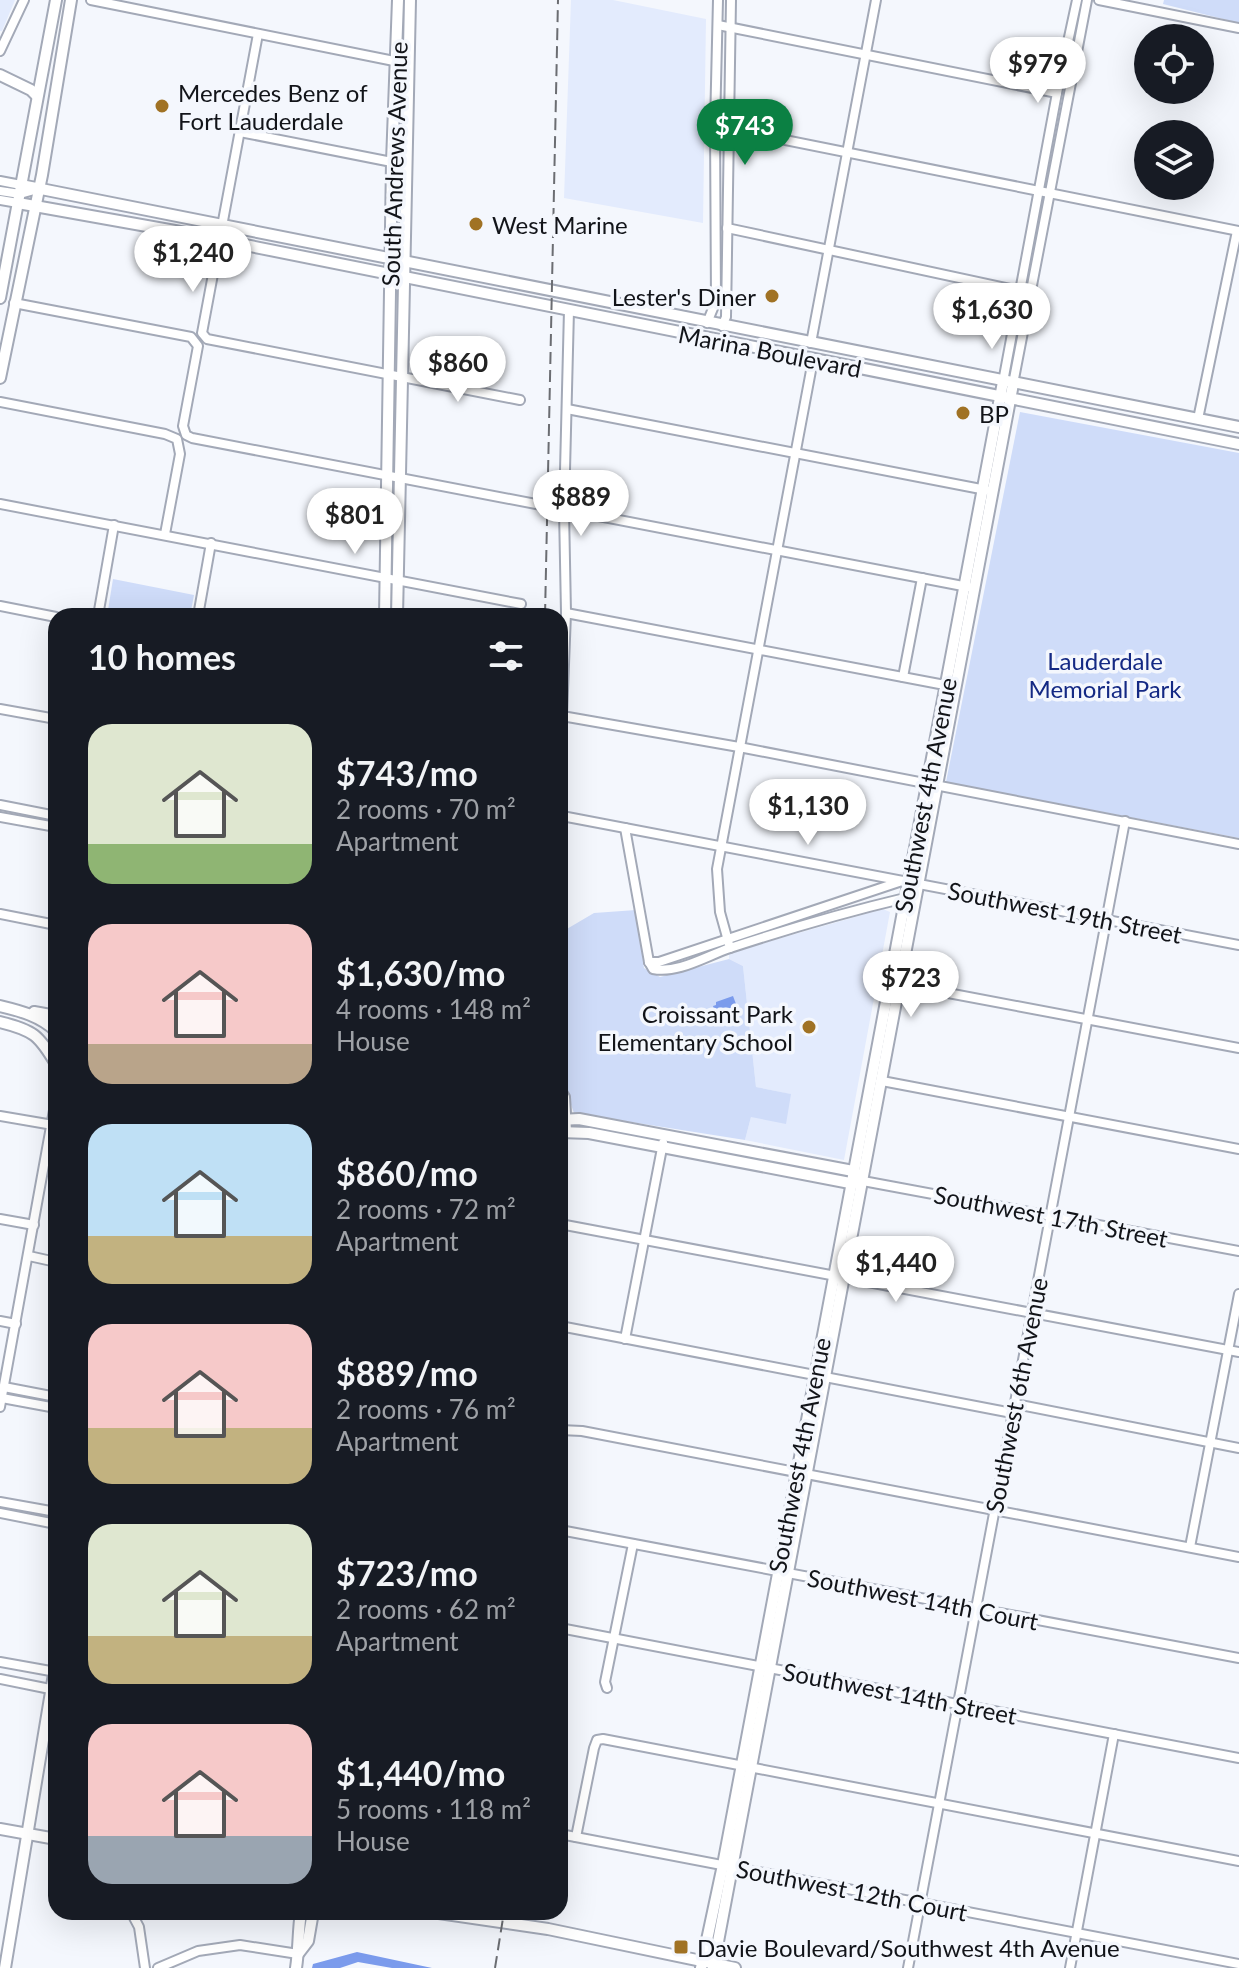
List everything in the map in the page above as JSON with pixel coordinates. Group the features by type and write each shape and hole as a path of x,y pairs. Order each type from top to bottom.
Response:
{"main road":[{"path":"0,298 56,0"},
{"path":"0,378 39,188 71,0"},
{"name":"South Andrews Avenue","path":"396,608 392,579 396,376 391,274 398,0"},
{"name":"South Andrews Avenue","path":"396,376 405,277 410,0"},
{"path":"0,75 37,96"},
{"name":"Marina Boulevard","path":"20,194 39,188 1239,427"},
{"name":"Marina Boulevard","path":"20,194 35,207 219,240 1239,444"},
{"path":"569,310 586,298"},
{"path":"686,334 711,332 722,326"},
{"path":"796,356 811,343"},
{"path":"813,360 827,346"},
{"name":"Southwest 4th Avenue","path":"839,1277 850,1183 895,983 904,882 933,785 1008,383"},
{"name":"South Andrews Avenue","path":"387,608 392,579"},
{"name":"Southwest 4th Avenue","path":"745,1767 771,1668 796,1473 863,1181 882,1081 905,898 904,882"},
{"path":"0,1006 48,1015"},
{"path":"21,1011 48,1025"},
{"path":"0,1022 30,1030 48,1051"},
{"path":"568,1125 665,1135 853,1171 863,1181"},
{"name":"Southwest 17th Street","path":"568,1126 663,1148 850,1183 863,1181"},
{"name":"Southwest 4th Avenue","path":"707,1965 728,1866 759,1666 808,1475 820,1375"},
{"path":"5,1968 48,1725"},
{"path":"0,1829 48,1838"},
{"path":"296,1968 300,1920"},
{"path":"298,1954 308,1941 312,1920"},
{"path":"487,1920 548,1929 707,1965 735,1968"}],"street":[{"path":"0,51 24,0"},
{"path":"91,0 409,64"},
{"path":"707,323 716,301 718,0"},
{"path":"722,326 726,317 729,229 731,0"},
{"path":"811,343 876,0"},
{"name":"Southwest 4th Avenue","path":"1008,383 1020,291 1077,0"},
{"name":"Southwest 4th Avenue","path":"1008,383 1087,0"},
{"path":"1099,0 1239,28"},
{"path":"718,25 1057,93"},
{"path":"258,34 202,333 207,339 520,400"},
{"path":"715,126 1238,231 1198,419"},
{"path":"240,132 407,165"},
{"path":"0,181 20,194"},
{"path":"0,191 20,194"},
{"path":"0,200 20,194"},
{"path":"718,226 1020,291"},
{"path":"14,303 191,337 198,346 183,426 186,435 192,438 970,588"},
{"path":"566,608 564,510 569,310"},
{"path":"730,948 717,892 720,846 813,360"},
{"path":"0,402 165,434 177,439 180,454 165,534"},
{"path":"567,409 988,491"},
{"path":"0,504 521,604"},
{"path":"99,608 114,525"},
{"path":"199,608 211,543"},
{"path":"903,677 922,578"},
{"path":"0,606 48,615"},
{"path":"568,613 951,686"},
{"path":"0,709 48,718"},
{"path":"568,717 1239,844"},
{"path":"0,805 48,814"},
{"path":"0,817 48,826"},
{"name":"Southwest 19th Street","path":"568,817 1239,945"},
{"name":"Southwest 6th Avenue","path":"908,1968 1125,821"},
{"path":"625,828 649,962 653,969 666,972 730,948 905,898"},
{"path":"649,962 659,962 727,937 904,882"},
{"path":"0,914 48,923"},
{"path":"895,983 1239,1048"},
{"path":"882,1081 1239,1149"},
{"path":"0,1116 48,1123"},
{"path":"625,1339 665,1135"},
{"path":"48,1154 1,1402 48,1407"},
{"name":"Southwest 17th Street","path":"863,1181 1239,1251"},
{"path":"0,1219 34,1225"},
{"path":"568,1225 1239,1352"},
{"path":"29,1256 48,1260"},
{"path":"1190,1547 1239,1299"},
{"path":"0,1321 16,1324"},
{"path":"568,1328 1239,1448"},
{"path":"4,1387 48,1395"},
{"path":"568,1430 1239,1557"},
{"path":"0,1502 48,1511"},
{"path":"0,1513 48,1522"},
{"name":"Southwest 14th Court","path":"568,1532 1239,1658"},
{"path":"607,1688 605,1682 633,1544"},
{"name":"Southwest 14th Street","path":"568,1630 1239,1758"},
{"path":"0,1662 48,1667"},
{"path":"0,1679 48,1689"},
{"path":"1070,1968 1114,1734"},
{"path":"576,1837 597,1740 603,1739 1239,1861"},
{"name":"Southwest 12th Court","path":"568,1836 1239,1964"},
{"path":"135,1920 145,1968"},
{"path":"158,1968 198,1951 240,1945 298,1954"}],"shaded area":[{"path":"0,0 15,0 2,31 0,31"},
{"path":"571,0 613,0 706,19 703,223 564,198"},
{"name":"Croissant Park Elementary School","path":"883,909 890,912 844,1160 745,1140 751,1117 790,1094 756,1087 743,966 729,959 729,953"}],"green space":[{"path":"1164,0 1239,0 1239,23 1163,4"},
{"name":"Lauderdale Memorial Park","path":"1020,412 1239,453 1239,838 946,782"},
{"path":"113,579 194,595 192,608 108,608"},
{"path":"636,910 644,968 660,977 729,959 743,966 756,1087 791,1094 786,1124 751,1117 745,1140 574,1113 568,1096 568,928 594,913"}],"water":[{"path":"733,996 739,1012 717,1019 713,1006"},
{"path":"357,1952 432,1968 392,1968 358,1962 340,1968 312,1968 313,1964"}],"railway":[{"path":"545,608 558,0"},
{"path":"495,1968 503,1920"}],"place":[{"name":"Mercedes Benz of Fort Lauderdale","path":"162,106"},
{"name":"West Marine","path":"476,224"},
{"name":"Lester's Diner","path":"772,296"},
{"name":"BP","path":"963,413"},
{"name":"Croissant Park Elementary School","path":"809,1027"},
{"name":"Davie Boulevard/Southwest 4th Avenue","path":"681,1947"}]}
